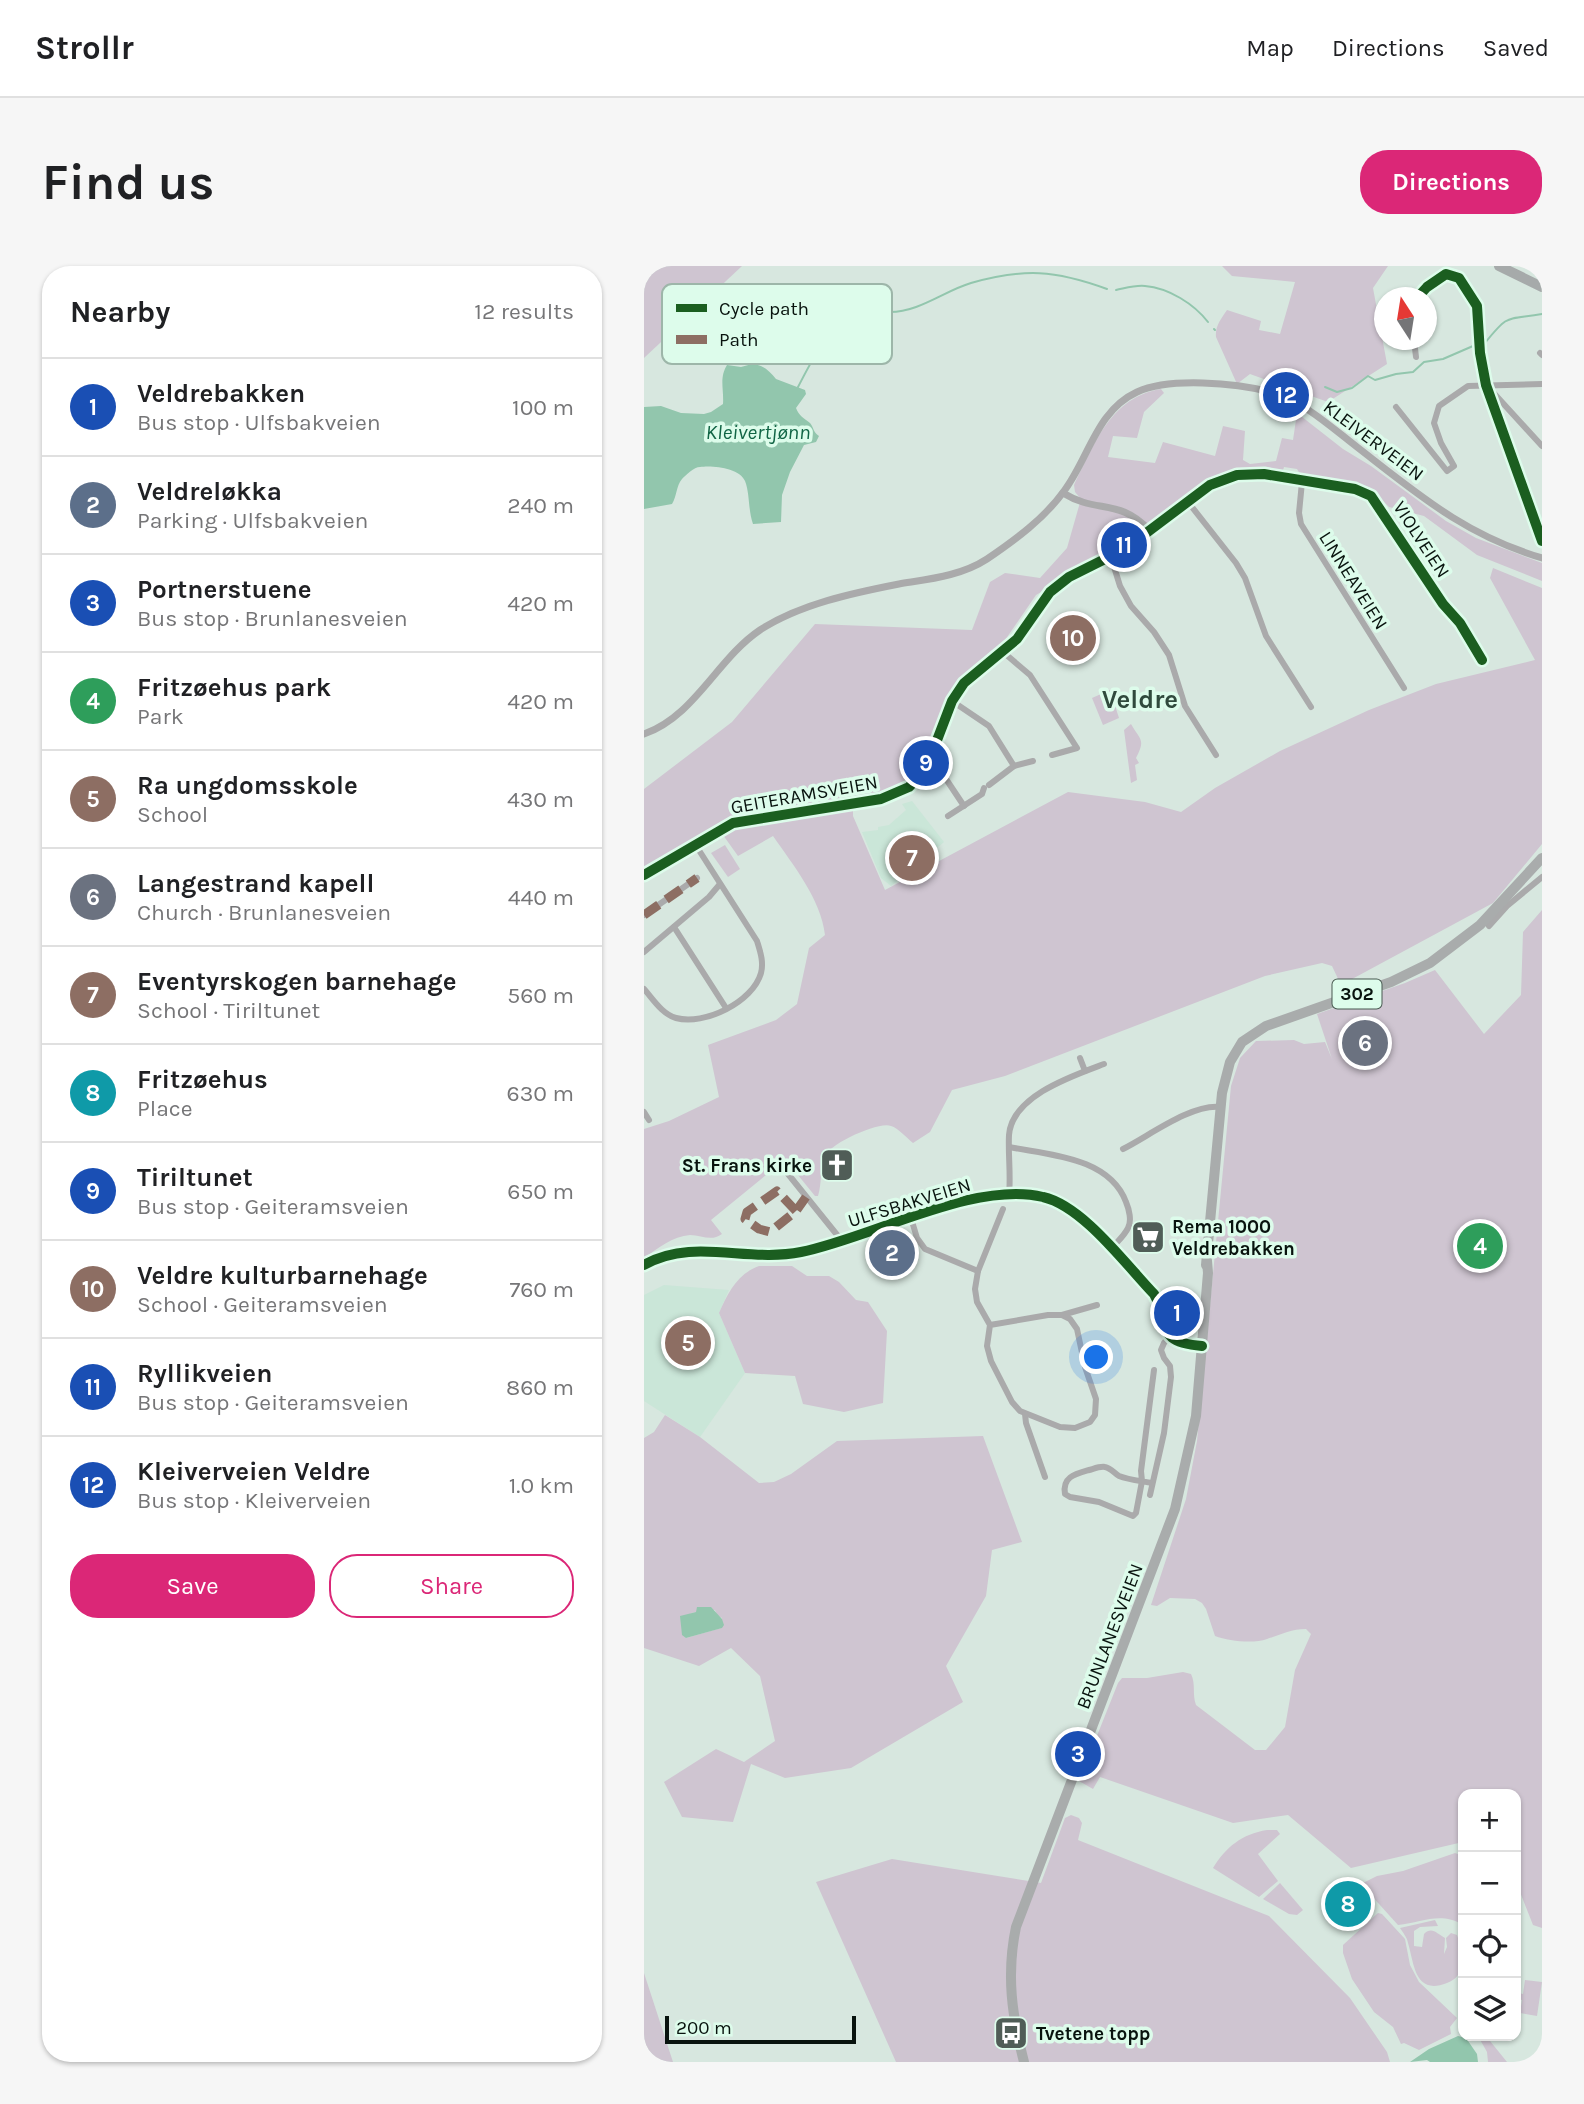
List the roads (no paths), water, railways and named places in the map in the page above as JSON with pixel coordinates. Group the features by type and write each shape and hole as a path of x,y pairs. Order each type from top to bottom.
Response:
{"highway":[{"path":"1499,266 1542,287"}],"main road":[{"name":"BRUNLANESVEIEN","path":"1024,2062 1010,1994 1011,1957 1016,1927 1167,1533 1186,1462 1208,1273 1220,1107 1230,1062 1242,1042 1254,1032 1275,1022 1391,982 1430,963 1480,925 1542,858"}],"street":[{"path":"1427,287 1446,274 1459,278 1477,306 1480,352 1486,385 1542,541"},
{"path":"1415,350 1416,357"},
{"name":"KLEIVERVEIEN","path":"644,734 657,729 686,707 743,644 770,624 801,611 858,594 942,576 976,565 1032,524 1063,493 1109,413 1119,402 1134,393 1165,384 1183,383 1267,391 1289,399 1322,420 1467,528 1542,558"},
{"path":"1396,407 1447,471 1454,466 1434,423 1439,406 1468,386 1542,384"},
{"path":"1486,385 1542,446"},
{"name":"GEITERAMSVEIEN","path":"644,875 718,829 750,818 888,797 909,788 919,779 929,762 952,701 972,674 1017,639 1057,585 1111,557 1210,485 1237,475 1264,474 1302,482"},
{"name":"VIOLVEIEN","path":"1302,482 1355,489 1371,496 1443,604 1460,623 1482,660"},
{"name":"LINNEAVEIEN","path":"1302,482 1299,513 1301,524 1404,688"},
{"path":"1063,493 1080,503 1123,510 1139,519 1149,530"},
{"path":"1188,502 1237,563 1269,642 1311,707"},
{"path":"1111,557 1120,586 1131,606 1170,655 1185,706 1216,755"},
{"path":"1003,652 1030,675 1077,748 1052,755"},
{"path":"952,701 989,726 1014,766"},
{"path":"948,816 982,794 986,787 1014,766 1033,761"},
{"path":"929,762 940,770 964,806"},
{"path":"644,989 658,1006 673,1018 706,1019 742,999 761,974 762,956 757,941 695,844"},
{"path":"1489,926 1507,906 1542,877"},
{"path":"644,915 697,878"},
{"path":"644,952 709,897 720,884"},
{"path":"674,927 726,1008"},
{"path":"1080,1058 1085,1071"},
{"path":"1009,1195 1012,1120 1024,1103 1104,1064"},
{"path":"1123,1149 1182,1117 1209,1106 1220,1107"},
{"path":"644,1112 649,1119"},
{"path":"1009,1147 1092,1165 1118,1187 1128,1206 1129,1228 1111,1249"},
{"name":"ULFSBAKVEIEN","path":"784,1169 842,1241"},
{"name":"ULFSBAKVEIEN","path":"644,1265 661,1256 691,1251 772,1255 801,1252 969,1200 1034,1195 1066,1205 1087,1224 1154,1294 1170,1336"},
{"path":"1003,1209 978,1271 975,1297 990,1325 988,1352 1015,1408 1060,1427 1075,1428 1090,1422 1095,1415 1096,1399 1085,1367 1077,1329 1070,1319 1062,1315"},
{"path":"911,1218 917,1238 925,1250 978,1271"},
{"path":"990,1325 1062,1315 1097,1305"},
{"path":"1150,1495 1167,1420 1171,1377 1170,1366 1164,1358 1162,1347 1170,1336 1178,1342 1199,1346"},
{"path":"1152,1483 1142,1481 1122,1476 1109,1468 1100,1468 1070,1477 1064,1484 1064,1489 1065,1494 1070,1497 1100,1502 1133,1516 1138,1508 1142,1481 1154,1370"},
{"path":"1026,1414 1026,1423 1045,1477"}],"water":[{"name":"Kleivertjønn","path":"752,364 763,367 776,379 805,390 806,394 796,408 819,436 816,442 804,445 790,472 782,495 781,522 753,524 745,481 738,473 718,467 695,468 680,482 672,504 644,509 644,407 661,406 681,413 711,412 723,404 722,379 727,365 741,367"},
{"path":"697,1607 711,1607 724,1625 722,1628 686,1638 682,1635 680,1616 696,1612"},
{"path":"1458,2036 1458,2041 1468,2041 1477,2054 1478,2062 1410,2062 1429,2049"}],"waterway":[{"path":"892,311 911,309 971,283 1024,273 1071,278 1107,289"},
{"path":"1116,290 1141,286 1163,290 1188,303 1208,322"},
{"path":"1485,343 1504,322 1542,314"},
{"path":"1325,387 1337,392 1352,388 1368,376 1375,380 1413,372 1424,362 1443,359 1473,346"},
{"path":"798,387 811,364"}],"place":[{"name":"Kleiverveien Veldre","path":"1286,395"},
{"name":"Ryllikveien","path":"1124,545"},
{"name":"Veldre kulturbarnehage","path":"1073,638"},
{"name":"Tiriltunet","path":"926,763"},
{"name":"Eventyrskogen barnehage","path":"912,858"},
{"name":"Langestrand kapell","path":"1365,1043"},
{"name":"St. Frans kirke","path":"837,1165"},
{"name":"Rema 1000 Veldrebakken","path":"1148,1237"},
{"name":"Fritzøehus park","path":"1480,1246"},
{"name":"Veldreløkka","path":"892,1253"},
{"name":"Veldrebakken","path":"1177,1313"},
{"name":"Ra ungdomsskole","path":"688,1343"},
{"name":"Portnerstuene","path":"1078,1754"},
{"name":"Fritzøehus","path":"1348,1904"},
{"name":"Tvetene topp","path":"1011,2033"}],"district":[{"name":"Veldre","path":"1140,699"}]}
